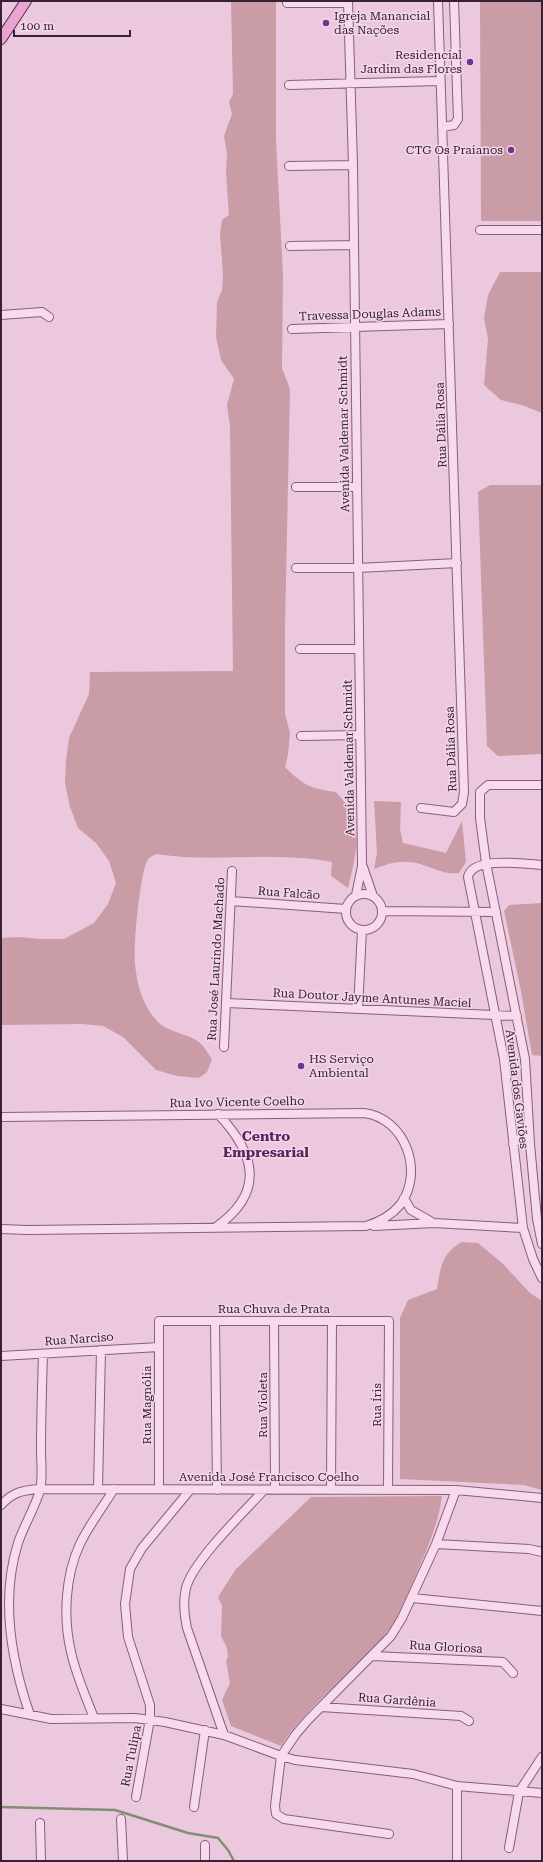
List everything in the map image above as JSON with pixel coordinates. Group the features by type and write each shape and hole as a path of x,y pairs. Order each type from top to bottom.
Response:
{"main road":[{"path":"1,39 26,1"}],"street":[{"name":"Rua Dália Rosa","path":"421,808 454,812 462,804 464,797 438,1"},
{"path":"442,127 454,125 458,119 454,1"},
{"path":"288,3 348,2"},
{"name":"Avenida Valdemar Schmidt","path":"348,2 353,165 362,866"},
{"path":"289,85 440,80"},
{"path":"289,166 353,165"},
{"path":"480,230 542,230"},
{"path":"290,246 354,245"},
{"path":"1,315 42,312 50,317"},
{"name":"Travessa Douglas Adams","path":"292,328 449,324"},
{"path":"296,487 357,487"},
{"path":"296,568 358,568 457,563"},
{"path":"300,649 359,649"},
{"path":"301,736 360,735"},
{"name":"Avenida dos Gaviões","path":"542,785 494,783 484,788 480,792 480,818 486,863 525,1059 530,1144 537,1219 542,1244"},
{"path":"486,863 542,865"},
{"name":"Avenida dos Gaviões","path":"486,863 469,873 468,877 504,1059 523,1228 533,1259 542,1277"},
{"path":"356,895 362,866"},
{"path":"362,866 373,896"},
{"name":"Rua José Laurindo Machado","path":"224,1047 232,871"},
{"path":"362,894 373,896 378,900 382,911 378,923 368,930 362,930 352,925 346,915 346,909 351,899 356,895 362,894"},
{"name":"Rua Falcão","path":"231,901 346,909"},
{"path":"382,911 496,912"},
{"path":"358,1009 362,930"},
{"name":"Rua Doutor Jayme Antunes Maciel","path":"226,1003 517,1016"},
{"name":"Rua Ivo Vicente Coelho","path":"1,1117 350,1112 372,1114 381,1117 396,1129 406,1148 411,1170 408,1188 404,1198 392,1213 376,1223 366,1226"},
{"path":"216,1227 226,1221 238,1207 249,1185 250,1174 249,1162 243,1146 236,1134 218,1114"},
{"path":"513,1144 519,1138 524,1139 530,1144"},
{"name":"Rua Ivo Vicente Coelho","path":"404,1198 411,1210 434,1224"},
{"name":"Rua Ivo Vicente Coelho","path":"1,1229 27,1230 434,1224 523,1228"},
{"name":"Rua Chuva de Prata","path":"159,1321 389,1321"},
{"name":"Rua Magnólia","path":"159,1321 159,1490"},
{"path":"215,1321 217,1490"},
{"name":"Rua Violeta","path":"274,1321 276,1490"},
{"path":"331,1490 332,1321"},
{"name":"Rua Íris","path":"388,1490 389,1321"},
{"name":"Rua Narciso","path":"1,1356 159,1347"},
{"path":"98,1490 101,1350"},
{"path":"30,1715 20,1687 13,1659 9,1602 12,1570 18,1544 40,1489 43,1354"},
{"name":"Avenida José Francisco Coelho","path":"1,1505 9,1496 20,1491 40,1489 456,1490 542,1498"},
{"path":"94,1718 75,1668 69,1644 67,1615 69,1587 75,1557 81,1543 114,1489"},
{"name":"Rua Tulipa","path":"136,1797 150,1719 150,1705 128,1637 125,1615 126,1589 130,1569 135,1558 190,1490"},
{"path":"224,1735 188,1632 184,1612 184,1596 189,1580 202,1560 264,1490"},
{"path":"389,1834 284,1819 276,1814 275,1806 281,1756 296,1734 391,1636 412,1598 436,1544 456,1490"},
{"path":"436,1544 542,1552"},
{"path":"412,1598 542,1611"},
{"name":"Rua Gloriosa","path":"373,1656 502,1662 513,1673"},
{"name":"Rua Gardênia","path":"322,1707 461,1716 469,1720"},
{"path":"1,1709 51,1719 150,1719 224,1735 295,1760 410,1774 457,1786 542,1793"},
{"path":"194,1807 205,1730"},
{"path":"509,1848 518,1792 542,1757"},
{"path":"456,1861 457,1786"},
{"path":"122,1819 123,1861"},
{"path":"40,1823 41,1861"},
{"path":"205,1845 205,1861"}],"shaded area":[{"path":"231,1 276,1 276,141 283,274 282,368 290,389 285,627 285,714 290,733 288,755 285,767 302,782 314,788 336,792 345,802 356,828 356,848 348,888 331,876 332,862 288,857 200,858 156,854 148,859 142,878 136,927 135,964 137,980 148,1010 158,1022 199,1042 212,1059 207,1072 199,1078 177,1076 156,1070 123,1037 103,1026 82,1024 1,1025 1,938 19,937 64,939 94,923 108,904 116,883 109,861 96,843 78,828 70,807 65,783 69,738 89,694 90,672 233,671 230,427 227,405 234,379 221,360 216,337 217,302 222,290 223,276 220,234 222,220 229,215 226,172 227,154 224,136 232,114 229,102 233,94"},
{"name":"CTG Os Praianos","path":"480,1 542,1 542,221 481,221"},
{"path":"500,272 542,272 542,413 522,405 501,400 484,385 488,339 484,318 488,295"},
{"path":"490,485 542,485 542,754 498,756 487,746 478,492"},
{"path":"374,801 401,802 400,829 403,843 446,853 462,821 466,862 459,873 444,872 420,864 408,862 391,863 374,869 377,853"},
{"path":"542,903 542,1056 532,1055 521,991 504,911 509,905"},
{"path":"462,1242 478,1243 502,1263 530,1293 542,1301 542,1490 524,1485 400,1479 400,1318 408,1300 437,1289 439,1275 446,1256 455,1246"},
{"path":"442,1496 435,1528 423,1559 400,1611 381,1640 303,1717 281,1746 231,1726 222,1700 230,1683 226,1661 228,1657 227,1648 221,1636 222,1606 218,1597 236,1569 311,1497"}],"waterway":[{"path":"1,1807 115,1810 188,1833 218,1838 228,1850 234,1861"}],"place":[{"name":"Igreja Manancial das Nações","path":"326,23"},
{"name":"Residencial Jardim das Flores","path":"470,62"},
{"name":"CTG Os Praianos","path":"511,150"},
{"name":"HS Serviço Ambiental","path":"301,1066"}],"district":[{"name":"Centro Empresarial","path":"266,1144"}]}
